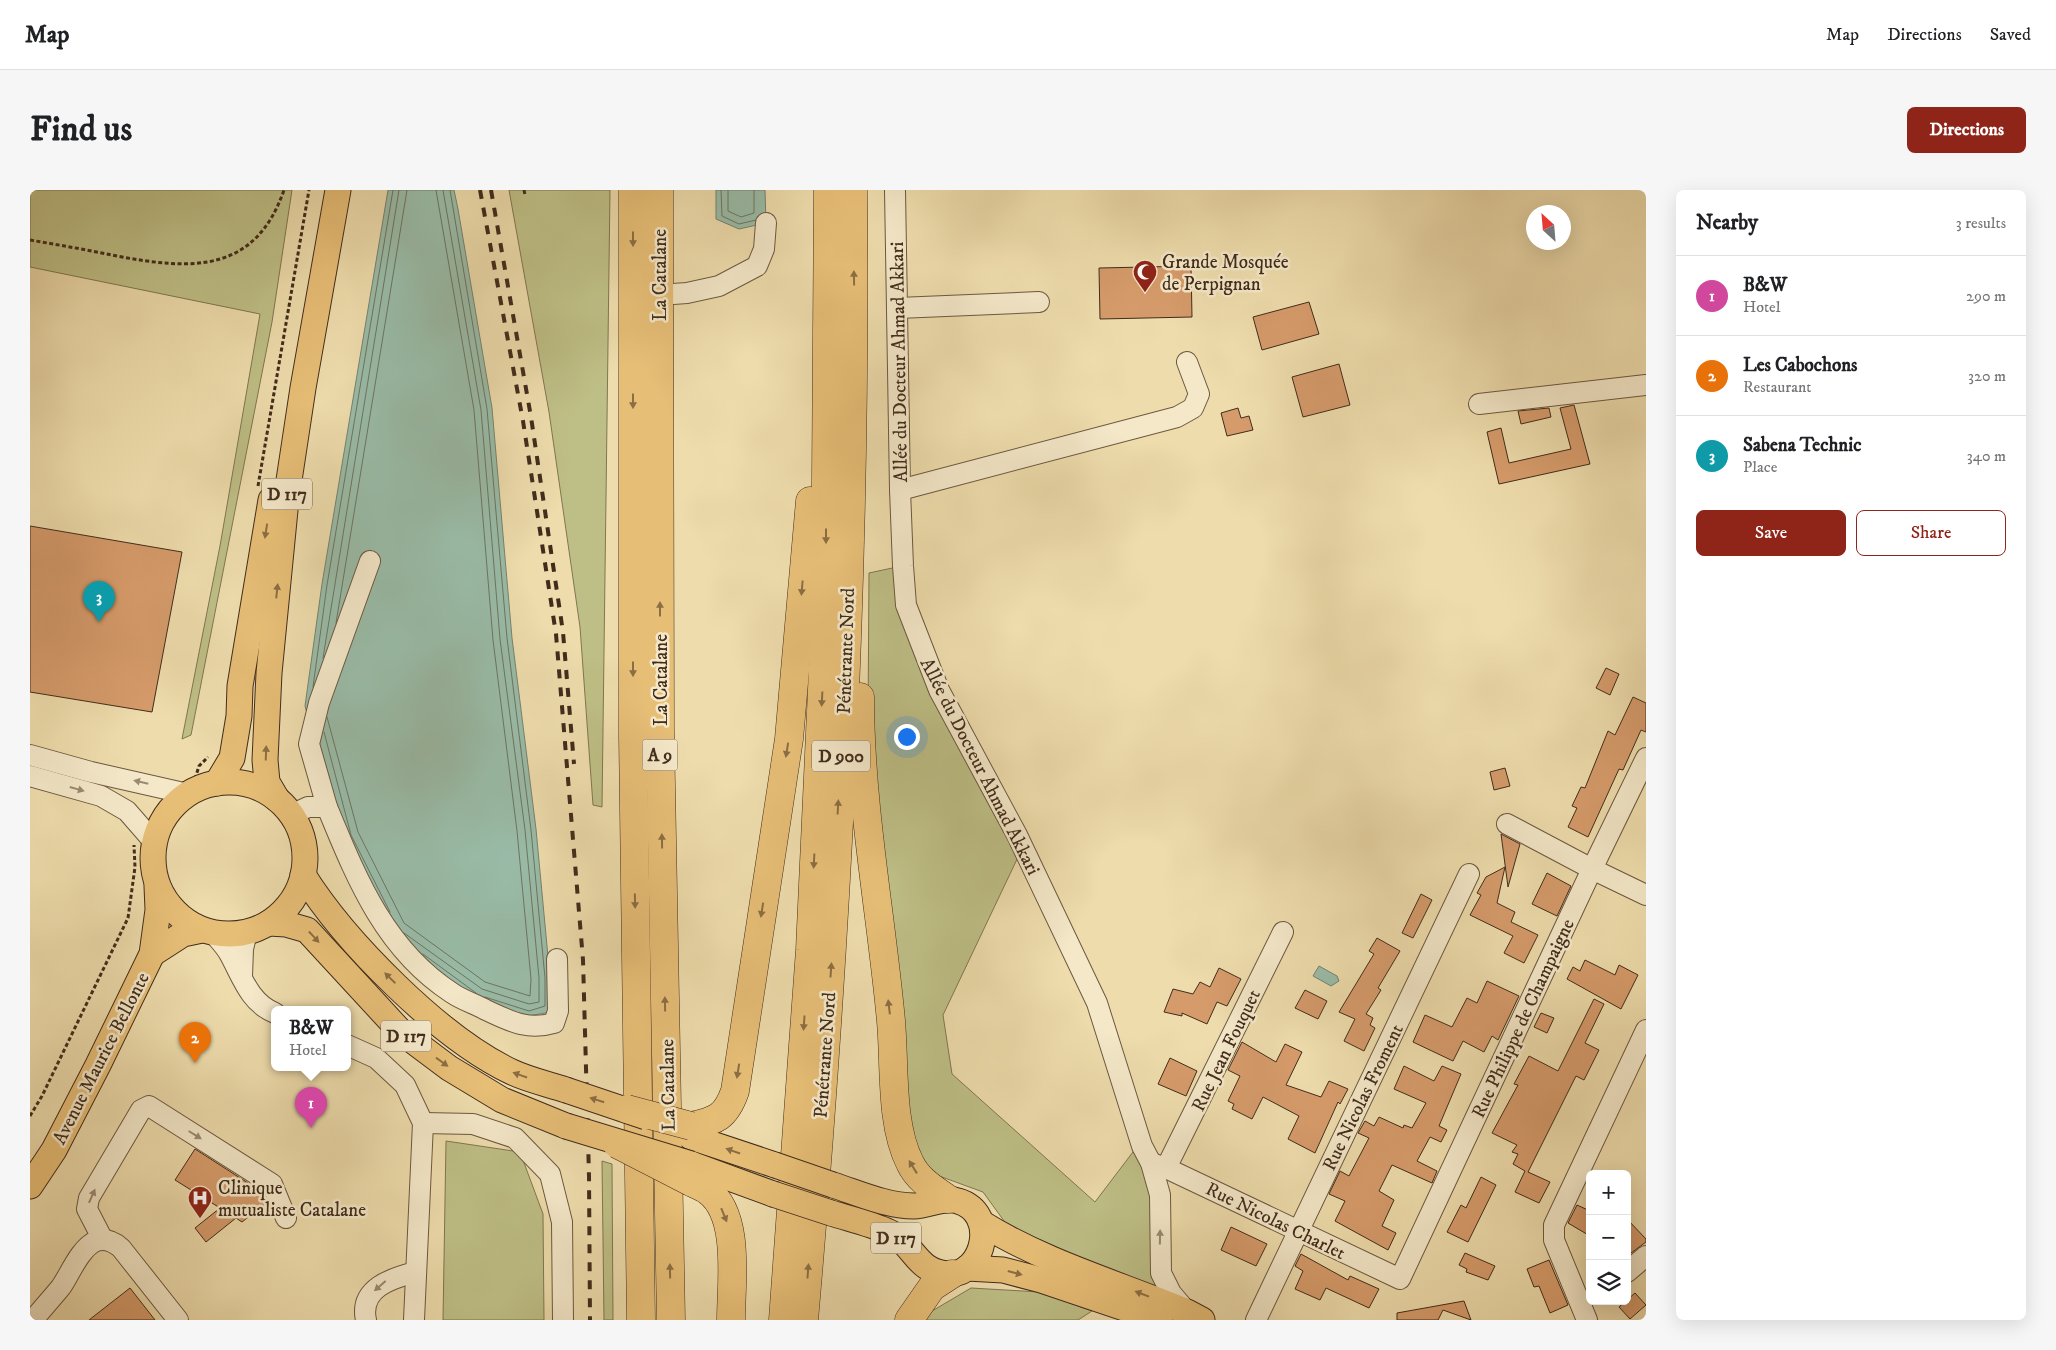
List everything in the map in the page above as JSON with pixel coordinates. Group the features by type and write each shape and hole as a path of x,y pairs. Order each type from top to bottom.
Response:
{"highway":[{"name":"La Catalane","path":"633,190 632,736 641,1320"},
{"name":"La Catalane","path":"660,190 660,732 672,1320"},
{"path":"627,1109 691,1132 721,1116 731,1102 735,1091 788,739 816,430 823,190"},
{"name":"Pénétrante Nord","path":"783,1320 810,950 825,625 828,190"},
{"name":"Pénétrante Nord","path":"804,1320 832,942 846,626 854,308 853,190"},
{"path":"854,308 860,573 860,722 871,853 891,1020 899,1130 910,1164 926,1184 948,1199"},
{"path":"617,1144 691,1173 709,1191 723,1210 732,1237 731,1320"},
{"path":"909,1320 932,1287 959,1271"}],"main road":[{"name":"D 117","path":"196,783 232,758 239,716 240,686 297,338 325,190"},
{"name":"D 117","path":"284,807 268,782 265,760 269,672 285,510 303,388 338,190"},
{"path":"196,783 238,783 259,788 284,807 302,840 305,854 303,875 296,894 284,910 258,928 230,935 207,931 183,920 168,905 157,886 144,840 196,783"},
{"name":"D 117","path":"303,875 317,896 360,948 418,1006 470,1047 512,1072 627,1109"},
{"name":"Avenue Maurice Bellonte","path":"30,1186 54,1150 94,1074 152,954 158,910 157,886"},
{"name":"D 117","path":"258,928 286,924 307,930 401,1032 450,1068 502,1100 617,1144"},
{"name":"Avenue Maurice Bellonte","path":"152,954 183,934 207,931"},
{"name":"D 117","path":"691,1132 775,1165 895,1204 915,1206 948,1199"},
{"name":"D 117","path":"691,1173 773,1194 891,1233 905,1245 919,1262 932,1271 1003,1270 1160,1320"},
{"path":"948,1199 960,1201 971,1208 984,1224 1004,1237 1195,1316"},
{"path":"959,1271 978,1255 984,1240 984,1224"}],"street":[{"name":"Allée du Docteur Ahmad Akkari","path":"896,190 900,490 906,605 939,690 1017,835 1097,1003 1142,1146 1159,1165 1161,1273 1171,1293 1195,1316"},
{"path":"659,294 687,293 719,286 757,266 764,249 766,223"},
{"path":"898,308 1039,302"},
{"path":"900,490 1177,417 1194,408 1199,394 1187,362"},
{"path":"1479,404 1646,385"},
{"path":"370,560 319,703 309,744 327,807 357,879 376,916 413,961 452,993 517,1025 545,1025 554,1023 558,1011 557,959"},
{"path":"30,755 91,772"},
{"name":"Rue Philippe de Champaigne","path":"1400,1279 1646,758"},
{"path":"30,764 196,783"},
{"path":"30,776 101,796 127,811 144,840"},
{"path":"284,807 327,807"},
{"path":"1507,824 1646,895"},
{"name":"Rue Nicolas Froment","path":"1256,1320 1469,874"},
{"path":"242,981 243,949 258,928"},
{"path":"207,931 230,954 242,981 263,1008 271,1011"},
{"name":"Rue Jean Fouquet","path":"1159,1165 1283,932"},
{"path":"1587,1311 1554,1240 1554,1225 1646,1030"},
{"path":"351,1046 376,1058 405,1085 423,1123 414,1320"},
{"path":"103,1240 87,1209 89,1198 141,1110 149,1106 272,1184 286,1218"},
{"path":"423,1123 473,1124 515,1138 550,1174 562,1222 563,1320"},
{"name":"Rue Nicolas Charlet","path":"1159,1165 1400,1279"},
{"path":"33,1320 61,1287 87,1247 103,1240 114,1242 121,1248 178,1320"},
{"path":"1631,1269 1646,1256"},
{"path":"361,1317 368,1300 378,1286 390,1278 416,1272"}],"path":[{"path":"30,240 179,266 213,261 239,251 257,237 276,211 284,190"},
{"path":"524,190 525,195"},
{"path":"30,1116 42,1096 128,918 135,867 144,840"}],"green space":[{"path":"30,190 292,190 272,322 191,735 182,739 220,546 260,314 30,267"},
{"path":"509,190 610,190 602,807 593,805 580,627 549,412"},
{"path":"897,567 1019,855 943,1015 952,1074 1095,1202 1136,1148 1146,1165 1166,1296 1007,1225 983,1192 931,1173 907,1129 868,722 869,573"},
{"path":"446,1141 520,1152 543,1214 544,1320 443,1320"},
{"path":"602,1161 612,1164 613,1320 604,1320"},
{"path":"971,1288 1040,1292 1092,1311 1078,1320 925,1320 927,1314"}],"water":[{"path":"388,190 454,190 458,209 492,408 512,638 536,829 550,978 551,1012 528,1016 477,1000 389,936 341,839 305,706 322,584"},
{"path":"716,190 765,190 766,223 739,229 716,219"},
{"path":"1319,966 1337,976 1339,981 1331,986 1313,976"}],"building":[{"name":"Grande Mosquée de Perpignan","path":"1191,266 1192,317 1100,319 1099,268"},
{"path":"1309,302 1319,334 1262,350 1253,317"},
{"path":"1339,364 1350,405 1303,417 1292,377"},
{"path":"1574,405 1590,464 1499,484 1487,432 1501,428 1509,463 1571,449 1560,408"},
{"path":"1238,408 1241,418 1249,416 1253,430 1227,436 1221,413"},
{"path":"1549,408 1551,417 1521,424 1518,411"},
{"path":"30,526 182,552 152,712 30,692"},
{"path":"1606,668 1619,674 1610,695 1596,688"},
{"path":"1633,697 1646,703 1646,732 1641,730 1623,770 1619,769 1588,837 1568,827 1577,808 1572,806 1581,787 1585,788 1608,731 1615,735"},
{"path":"1505,768 1510,786 1494,790 1490,772"},
{"path":"1501,834 1520,844 1508,887"},
{"path":"1505,867 1497,903 1515,912 1511,922 1538,935 1524,963 1504,953 1513,936 1470,915 1481,895 1477,893 1486,877"},
{"path":"1547,873 1571,886 1557,916 1532,904"},
{"path":"1421,894 1432,900 1413,938 1402,933"},
{"path":"1377,938 1400,951 1378,988 1381,990 1366,1014 1373,1018 1370,1025 1375,1028 1364,1051 1344,1041 1355,1019 1339,1012 1374,954 1369,951"},
{"path":"1585,960 1615,975 1619,965 1638,975 1621,1009 1567,979 1573,967 1580,971"},
{"path":"1219,968 1241,979 1227,1006 1217,1002 1207,1024 1182,1013 1182,1016 1164,1012 1173,989 1193,994 1200,982 1210,987"},
{"path":"1487,981 1519,996 1498,1040 1492,1036 1484,1052 1463,1041 1453,1061 1413,1042 1425,1015 1452,1027 1467,998 1477,1003"},
{"path":"1305,990 1327,1001 1318,1019 1295,1008"},
{"path":"1594,999 1604,1004 1585,1043 1599,1050 1584,1080 1576,1076 1528,1172 1550,1182 1539,1203 1515,1192 1525,1171 1513,1164 1518,1154 1512,1152 1517,1145 1492,1133 1518,1085 1514,1084 1529,1056 1558,1071"},
{"path":"1541,1013 1554,1018 1547,1033 1534,1027"},
{"path":"1242,1042 1276,1062 1285,1044 1302,1052 1286,1085 1321,1097 1329,1081 1348,1089 1340,1104 1338,1102 1315,1153 1288,1139 1299,1116 1263,1097 1252,1119 1232,1109 1234,1104 1228,1101 1240,1076 1228,1070"},
{"path":"1170,1058 1197,1071 1186,1096 1158,1084"},
{"path":"1404,1066 1434,1081 1442,1066 1461,1074 1439,1126 1447,1130 1441,1142 1430,1137 1417,1161 1437,1171 1432,1183 1392,1165 1379,1191 1394,1200 1382,1226 1396,1233 1388,1250 1335,1221 1345,1201 1329,1194 1340,1171 1349,1176 1369,1138 1358,1133 1365,1121 1374,1126 1379,1117 1403,1128 1404,1125 1412,1128 1426,1103 1394,1089"},
{"path":"195,1149 262,1192 259,1200 265,1204 242,1222 236,1218 206,1242 195,1228 220,1208 175,1180"},
{"path":"1481,1177 1496,1185 1468,1242 1447,1232 1461,1205 1466,1208"},
{"path":"1577,1205 1586,1209 1586,1234 1568,1223"},
{"path":"1631,1223 1646,1239 1646,1242 1631,1253"},
{"path":"1231,1227 1267,1244 1256,1266 1221,1250"},
{"path":"1465,1253 1495,1266 1488,1280 1466,1272 1467,1269 1459,1265"},
{"path":"1301,1254 1348,1280 1350,1276 1379,1289 1369,1308 1326,1288 1320,1300 1295,1289 1303,1271 1295,1266"},
{"path":"1549,1260 1568,1305 1550,1313 1539,1286 1534,1287 1527,1269"},
{"path":"130,1288 155,1320 89,1320"},
{"path":"1635,1293 1646,1305 1630,1319 1619,1307 1621,1305 1631,1305 1631,1296"},
{"path":"1464,1301 1471,1320 1443,1310 1438,1320 1397,1320 1397,1313"}],"railway":[{"path":"480,190 523,421 556,634 583,960 589,1176 590,1320"},
{"path":"491,190 531,417 563,632 574,764"}],"place":[{"name":"Grande Mosquée de Perpignan","path":"1145,293"},
{"name":"Sabena Technic","path":"99,622"},
{"name":"Les Cabochons","path":"195,1063"},
{"name":"B&W","path":"311,1128"},
{"name":"Clinique mutualiste Catalane","path":"200,1219"}]}
